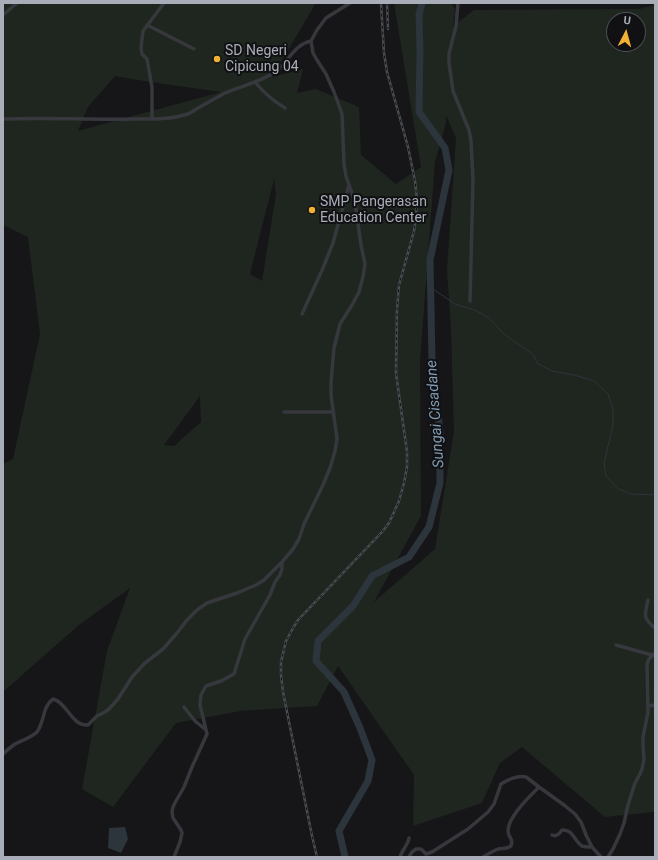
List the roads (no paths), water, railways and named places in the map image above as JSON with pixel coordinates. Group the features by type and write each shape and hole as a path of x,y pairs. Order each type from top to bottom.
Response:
{"street":[{"path":"3,15 17,3"},
{"path":"152,119 152,87 147,59 141,52 143,32 164,3"},
{"path":"3,754 13,745 35,734 41,725 46,707 53,699 60,702 76,721 88,725 97,716 109,709 132,677 145,663 163,649 190,616 207,603 238,593 264,580 282,562 299,539 304,524 323,485 337,446 331,395 332,363 337,332 341,320 356,298 364,277 365,268 355,202 346,176 343,159 342,114 337,98 313,53 311,45 311,41 317,30 326,18 350,3"},
{"path":"458,3 456,26 448,63 454,94 469,130 473,180 470,300"},
{"path":"147,25 194,49"},
{"path":"3,119 152,119 188,113 229,91 255,82 275,72 282,67 302,43 311,41"},
{"path":"255,82 272,101 285,108"},
{"path":"302,314 333,243 349,184"},
{"path":"284,412 333,412"},
{"path":"174,857 182,833 173,818 173,807 184,787 208,734 200,705 201,695 206,686 221,681 234,674 244,639 280,575 282,562"},
{"path":"648,600 645,617 655,628"},
{"path":"616,645 654,654"},
{"path":"608,857 620,834 635,783 642,768 644,759 643,738 648,706 647,664 649,659 654,654"},
{"path":"648,706 655,705"},
{"path":"184,707 206,730"},
{"path":"409,857 416,848 421,849 427,854 432,852 468,829 488,812 494,804 499,788 503,782 524,776 575,814 581,822 592,847 601,857"},
{"path":"483,857 500,848 508,848 511,846 512,840 508,834 508,831 512,819 517,810 539,788"},
{"path":"552,835 558,835 562,830 565,830 571,833 581,845 592,847"},
{"path":"400,857 409,838"},
{"path":"430,857 432,852"}],"waterway":[{"name":"Sungai Cisadane","path":"345,857 339,831 368,781 372,760 344,692 316,661 318,641 353,606 372,576 409,557 429,527 440,483 440,432 432,361 430,260 449,170 445,148 419,112 419,15 422,3"},
{"path":"430,287 455,304 477,311 489,318 503,333 533,354 537,363 552,371 574,375 594,381 608,394 613,409 613,425 604,463 606,476 618,489 632,494 655,495"}],"railway":[{"path":"317,857 283,692 281,662 286,641 298,620 389,523 399,501 407,467 407,452 396,373 397,310 399,285 414,231 417,200 415,181 408,147 387,72 384,53 381,3"},
{"path":"387,3 388,29"}],"place":[{"name":"SD Negeri Cipicung 04","path":"217,59"},
{"name":"SMP Pangerasan Education Center","path":"312,210"}]}
